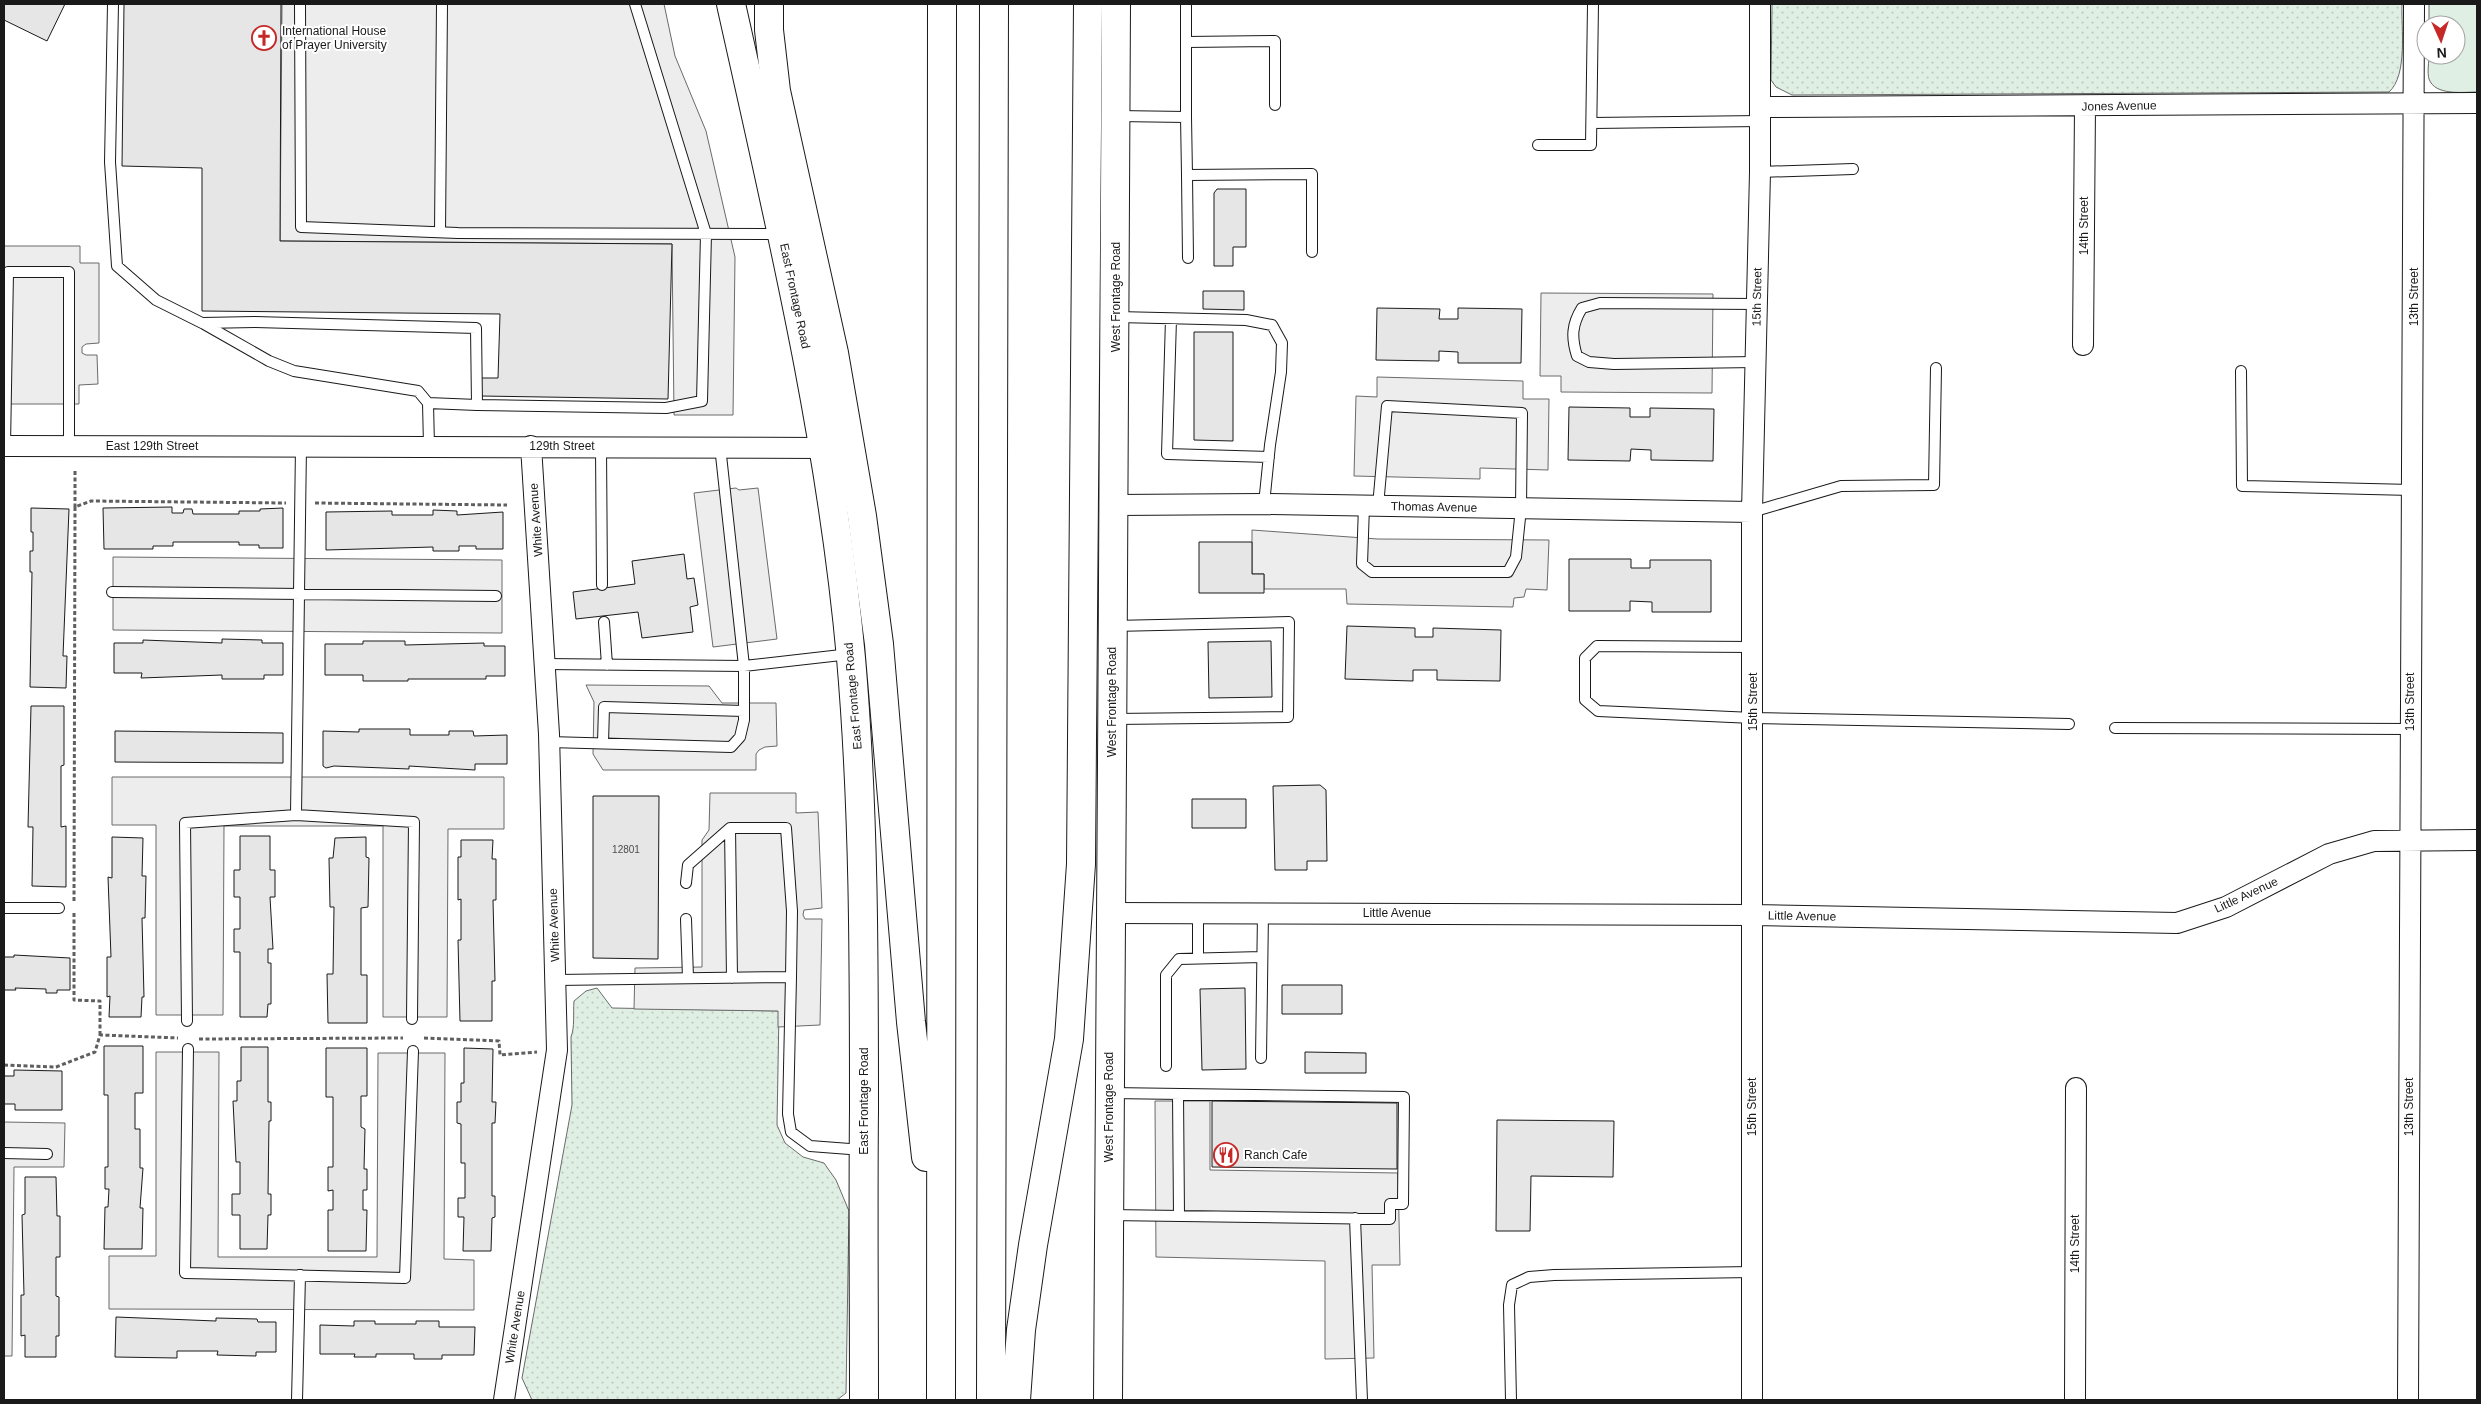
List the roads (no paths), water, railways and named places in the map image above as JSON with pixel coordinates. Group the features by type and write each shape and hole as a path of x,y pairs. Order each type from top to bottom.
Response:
{"main road":[{"name":"East Frontage Road","path":"731,4 782,234 824,448 850,654 857,730 864,894 864,1400"},
{"path":"769,4 769,30 776,91 834,353 862,516 880,644 911,1022 932,1214 941,1234"},
{"path":"941,1400 942,4"},
{"path":"991,1400 994,4"},
{"path":"1016,1400 1021,1330 1033,1245 1069,1039 1080,864 1088,4"},
{"name":"West Frontage Road","path":"1108,1400 1109,913 1115,505 1116,4"}],"street":[{"name":"15th Street","path":"1752,1400 1752,512 1761,114 1760,4"},
{"name":"13th Street","path":"2408,1400 2414,4"},
{"name":"Jones Avenue","path":"1761,114 2085,107 2477,103"},
{"name":"14th Street","path":"2083,345 2085,107"},
{"name":"East 129th Street","path":"4,446 301,446"},
{"name":"129th Street","path":"301,446 720,446 824,448"},
{"name":"White Avenue","path":"504,1400 557,1050 549,742 531,446"},
{"name":"Thomas Avenue","path":"1115,505 1264,504 1752,512"},
{"name":"Little Avenue","path":"1109,913 1753,915 2177,923 2226,907 2329,854 2374,841 2410,839 2477,840"},
{"name":"14th Street","path":"2075,1400 2076,1088"}],"lane":[{"path":"113,4 110,162 117,266 156,300 270,361 294,371 418,391 428,403 430,446"},
{"path":"300,4 301,227 440,232 782,234"},
{"path":"440,232 442,4"},
{"path":"428,403 666,408 702,402 706,234 635,4"},
{"path":"1186,4 1188,258"},
{"path":"1538,145 1591,145 1593,4"},
{"path":"1186,42 1275,41 1275,105"},
{"path":"1592,124 1761,114"},
{"path":"1116,116 1186,116"},
{"path":"1760,172 1853,169"},
{"path":"1187,175 1312,174 1312,252"},
{"path":"4,446 8,272 69,272 68,446"},
{"path":"1756,362 1614,364 1588,362 1577,356 1572,342 1573,321 1582,308 1600,303 1757,304"},
{"path":"1116,317 1246,320 1272,325 1282,343 1281,372 1268,457 1264,504"},
{"path":"1171,319 1166,454 1268,457"},
{"path":"202,323 255,322 476,328 476,405"},
{"path":"1752,512 1841,486 1934,485 1936,368"},
{"path":"2241,371 2242,486 2412,490"},
{"path":"1387,406 1522,414 1521,508 1516,557 1508,572 1372,572 1362,564 1387,406"},
{"path":"296,815 301,446"},
{"path":"602,446 602,585"},
{"path":"549,742 731,747 740,737 744,711 744,666 720,446"},
{"path":"112,592 496,596"},
{"path":"604,622 607,665"},
{"path":"1112,626 1289,622 1288,718 1113,719"},
{"path":"1752,647 1597,646 1585,658 1585,700 1598,711 1753,718 2070,724"},
{"path":"545,664 744,666 850,654"},
{"path":"603,743 604,707 744,711"},
{"path":"2115,728 2410,728"},
{"path":"187,1021 185,823 296,815 414,822 412,1019"},
{"path":"686,883 688,865 730,828 786,828 792,911 788,1114 791,1132 810,1146 864,1150"},
{"path":"730,828 732,978"},
{"path":"4,908 59,908"},
{"path":"1198,912 1198,958"},
{"path":"1261,1058 1263,912"},
{"path":"686,919 688,978"},
{"path":"1166,1066 1166,975 1179,959 1262,957"},
{"path":"556,980 791,977"},
{"path":"188,1044 185,1273 405,1278 412,1052"},
{"path":"1108,1215 1390,1219 1390,1204 1403,1204 1404,1096 1109,1093"},
{"path":"1178,1094 1179,1216"},
{"path":"4,1153 46,1154"},
{"path":"1355,1218 1362,1400"},
{"path":"1511,1400 1509,1305 1512,1285 1529,1277 1554,1275 1752,1272"},
{"path":"297,1400 300,1275"}],"place":[{"name":"International House of Prayer University","path":"264,38"},
{"name":"Ranch Cafe","path":"1226,1155"}]}
